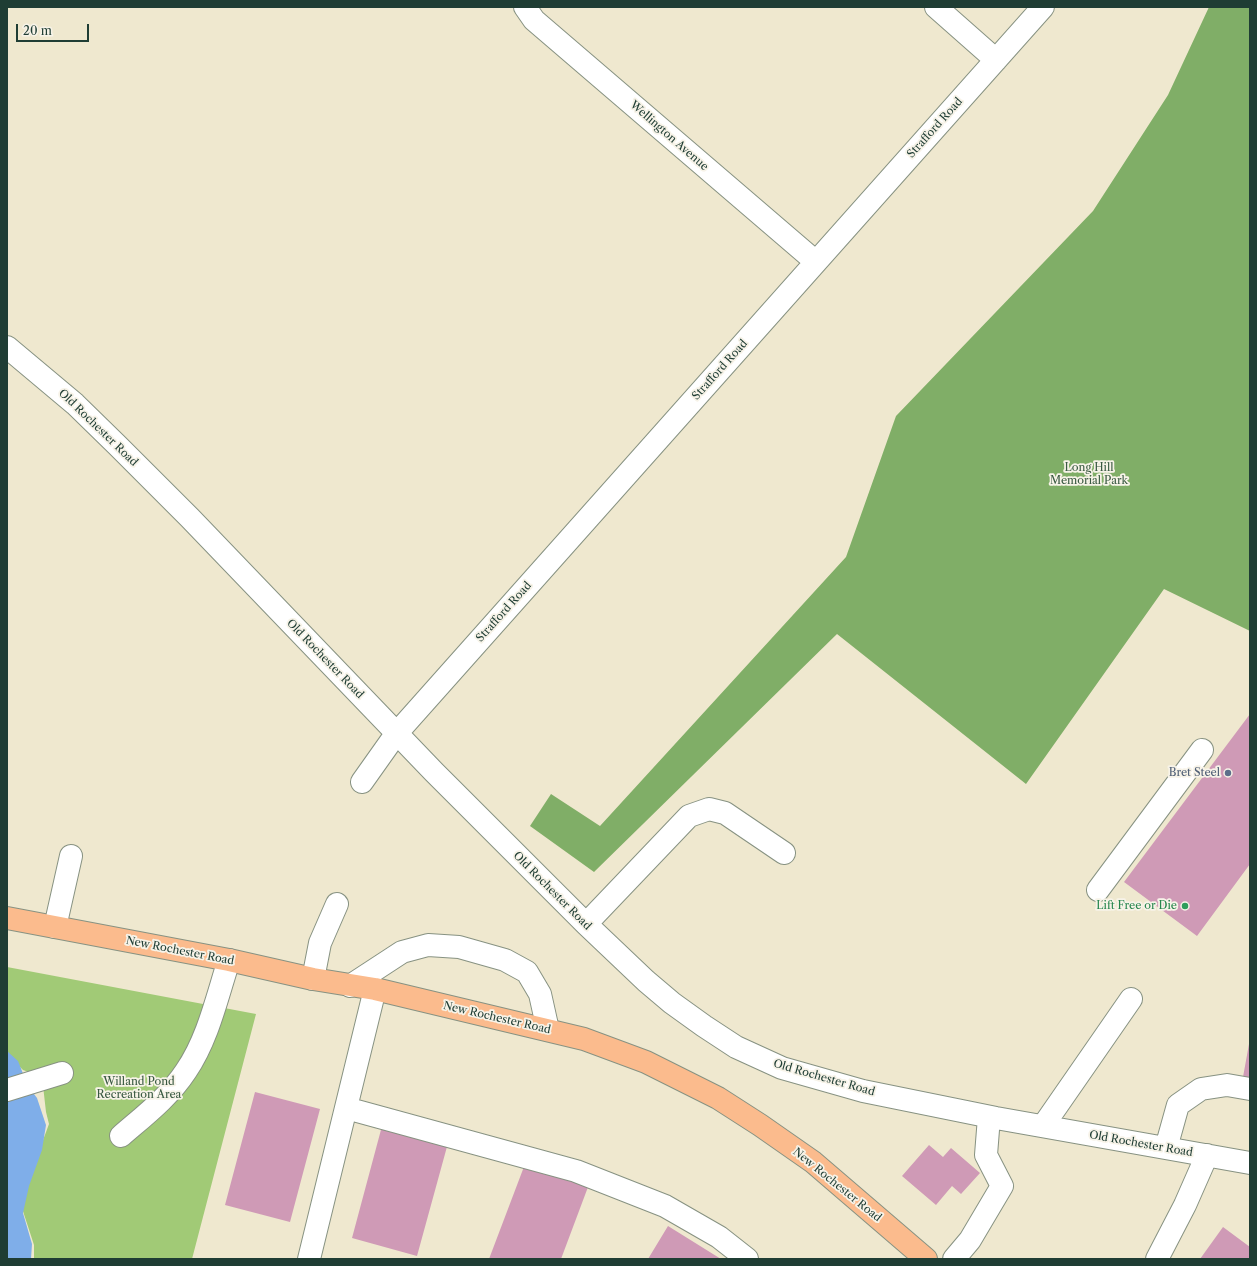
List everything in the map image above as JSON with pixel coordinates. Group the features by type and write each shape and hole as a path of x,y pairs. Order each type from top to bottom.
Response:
{"main road":[{"name":"New Rochester Road","path":"7,918 229,960 313,979 375,989 584,1039 646,1062 718,1098 813,1162 926,1259"}],"street":[{"name":"Wellington Avenue","path":"525,7 534,20 816,262"},
{"path":"936,7 996,60"},
{"name":"Strafford Road","path":"362,782 396,734 1043,7"},
{"name":"Old Rochester Road","path":"7,347 75,404 118,446 190,518 396,734 586,924 646,981 672,1003 704,1026 736,1047 782,1068 863,1091 989,1117 1250,1163"},
{"path":"1098,890 1202,750"},
{"path":"586,924 688,816 709,809 725,813 784,853"},
{"path":"54,927 71,856"},
{"path":"313,979 320,944 337,904"},
{"path":"350,986 402,952 428,945 459,947 505,960 527,972 540,994 548,1030"},
{"path":"121,1136 161,1101 186,1071 204,1036 229,960"},
{"path":"309,1259 375,989"},
{"path":"1043,1126 1130,999"},
{"path":"7,1090 62,1073"},
{"path":"1166,1148 1178,1105 1201,1089 1226,1085 1250,1089"},
{"path":"346,1108 576,1171 665,1206 719,1237 747,1259"},
{"path":"954,1259 970,1240 1002,1186 986,1155 989,1117"},
{"path":"1157,1259 1208,1156"}],"green space":[{"name":"Long Hill Memorial Park","path":"1209,7 1250,7 1250,631 1164,589 1026,784 837,634 594,872 530,826 551,794 600,826 846,557 896,416 1093,211 1168,95"},
{"name":"Willand Pond Recreation Area","path":"7,967 256,1014 192,1259 34,1259 34,1245 20,1202 49,1124 42,1077 23,1070 7,1054"}],"water":[{"path":"7,1051 18,1061 28,1086 37,1098 46,1125 42,1150 29,1186 23,1213 32,1244 31,1259 7,1259"}],"building":[{"path":"1250,714 1250,864 1197,936 1124,882"},
{"path":"1250,1044 1250,1079 1243,1077"},
{"path":"255,1092 320,1109 290,1222 225,1205"},
{"path":"382,1126 448,1143 417,1256 352,1238"},
{"path":"929,1145 943,1157 951,1148 980,1173 961,1194 952,1186 936,1205 902,1176"},
{"path":"525,1164 588,1187 561,1259 489,1259"},
{"path":"668,1226 721,1259 648,1259"},
{"path":"1223,1227 1250,1247 1250,1259 1200,1259"}],"place":[{"name":"Bret Steel","path":"1228,773"},
{"name":"Lift Free or Die","path":"1185,906"}]}
